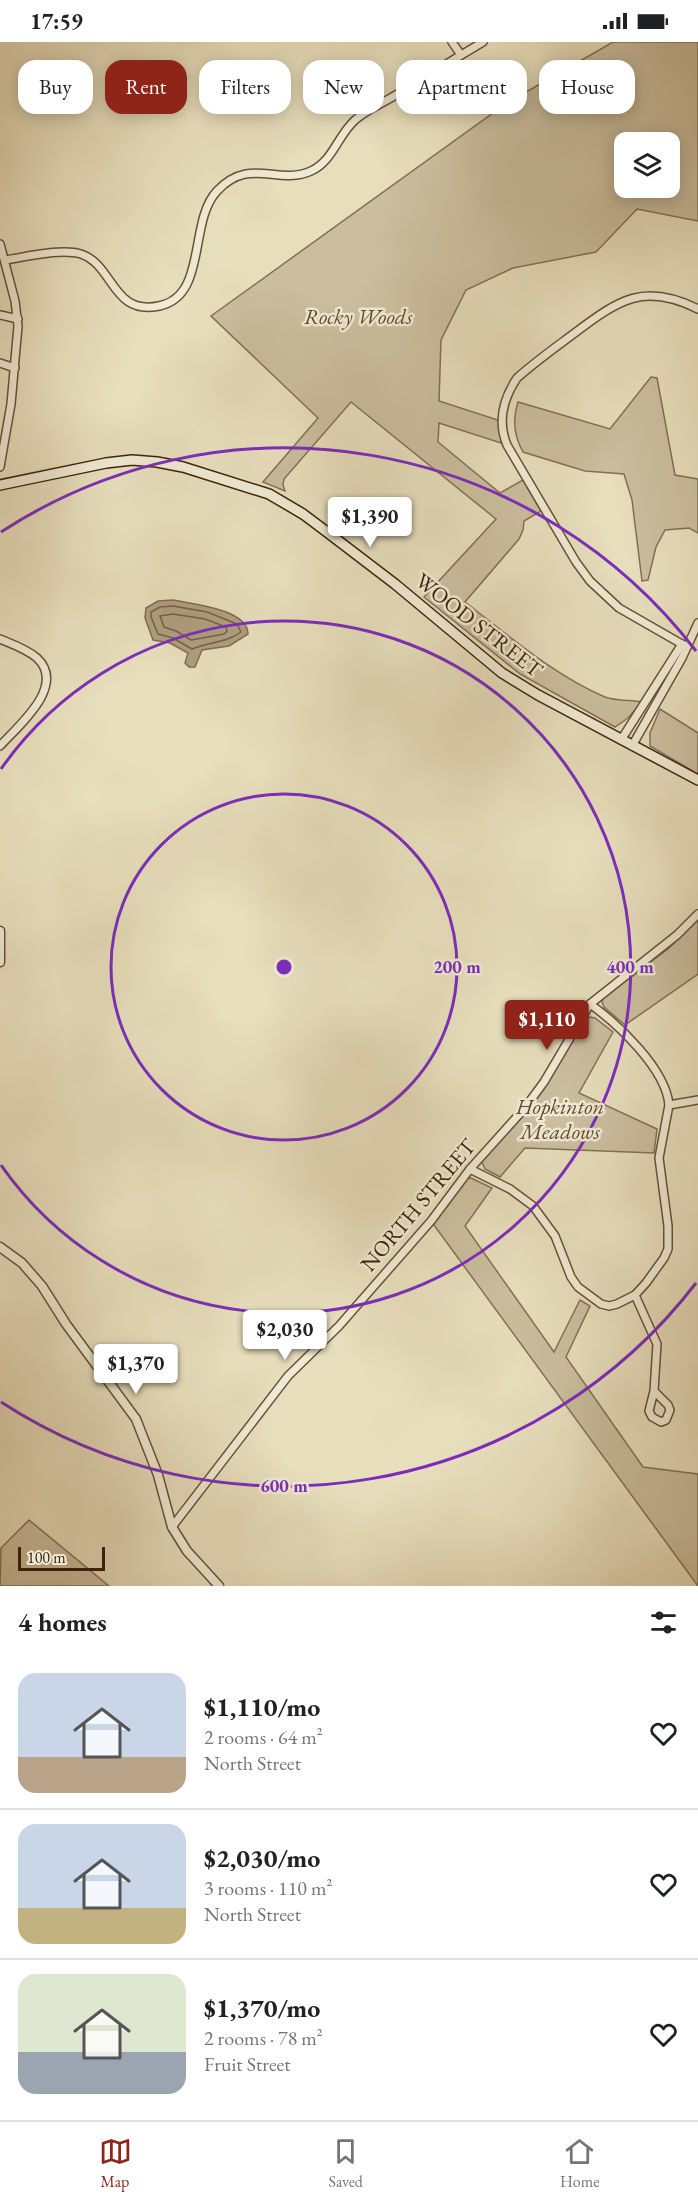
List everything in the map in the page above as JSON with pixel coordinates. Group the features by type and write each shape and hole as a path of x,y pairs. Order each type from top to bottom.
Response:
{"main road":[{"name":"WOOD STREET","path":"0,485 106,463 132,460 183,467 269,494 316,524 395,584 502,673 537,695 698,780"}],"street":[{"path":"452,42 461,56"},
{"path":"5,260 67,252 80,254 94,262 118,293 131,303 144,307 165,304 177,298 187,285 204,214 211,198 223,185 237,176 250,172 297,175 313,170 332,152 354,121 483,42"},
{"path":"0,244 18,319 11,404 0,467"},
{"path":"684,645 620,608 590,581 576,562 507,445 502,433 501,421 510,389 517,378 603,312 630,299 644,296 673,299 698,309"},
{"path":"0,315 18,319"},
{"path":"0,363 15,368"},
{"path":"621,740 698,623"},
{"path":"0,639 37,658 47,679 47,686 41,700 0,746"},
{"path":"632,746 682,658 684,645"},
{"name":"NORTH STREET","path":"172,1527 288,1376 339,1326 431,1221 470,1169 524,1109 544,1082 590,1004 677,935 698,914"},
{"path":"0,931 0,962"},
{"path":"470,1169 510,1189 533,1206 555,1236 571,1277 589,1296 601,1304 609,1306 618,1304 636,1295 664,1258 669,1240 659,1158 669,1105 664,1085 619,1026 590,1004"},
{"path":"669,1105 698,1100"},
{"path":"0,1247 22,1263 42,1286 72,1333 136,1419 158,1475 172,1527 187,1551 219,1586"},
{"path":"636,1295 657,1344 654,1390"}],"green space":[{"name":"Rocky Woods","path":"613,42 698,42 698,221 637,209 596,252 513,268 466,290 441,340 439,401 501,421 504,444 439,423 438,442 500,493 523,480 541,511 524,521 519,539 465,602 532,654 568,678 605,697 642,702 628,718 615,727 520,674 424,597 496,519 351,402 284,479 285,491 263,482 318,418 211,316 492,114 527,114 527,91 539,85 539,114 635,114 635,60 582,60"},
{"path":"651,377 657,378 675,475 698,479 698,533 689,528 665,530 656,547 648,580 642,581 632,500 624,474 585,471 523,452 516,434 515,422 518,402 610,429"},
{"path":"660,709 698,733 698,774 650,746 650,733"},
{"path":"698,920 698,974 625,1025 604,1007 603,998 668,949"},
{"name":"Hopkinton Meadows","path":"589,1017 595,1018 613,1032 579,1093 657,1129 654,1153 525,1148 500,1177 485,1169 481,1160 540,1093 584,1021"},
{"name":"Hopkinton Meadows","path":"471,1178 492,1188 465,1226 554,1352 580,1300 590,1306 566,1357 643,1467 698,1474 698,1586 431,1221 466,1179"},
{"path":"29,1520 109,1586 0,1586 1,1548"}],"water":[{"path":"173,600 229,613 246,626 248,634 229,646 202,650 195,667 189,667 185,663 188,653 170,643 153,640 145,618 146,608 158,601"}]}
